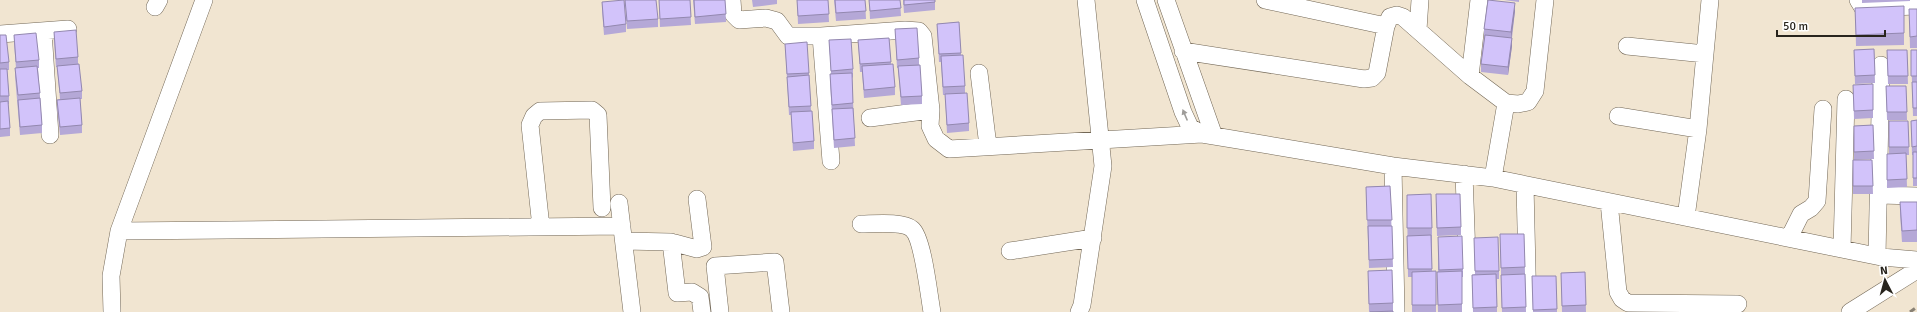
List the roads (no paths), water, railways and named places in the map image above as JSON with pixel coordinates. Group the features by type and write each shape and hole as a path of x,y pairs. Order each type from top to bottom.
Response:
{"street":[{"path":"112,312 111,276 119,231 204,0"},
{"path":"732,0 733,14 739,20 766,18 777,21 788,36 820,36 905,30 919,31 923,36 931,110 930,126 936,140 949,149 1101,139 1208,135 1393,166 1493,178 1877,256 1917,260"},
{"path":"1079,312 1082,305 1103,166 1086,0"},
{"path":"1145,0 1183,112 1190,127 1208,135"},
{"path":"1166,0 1208,135"},
{"path":"1265,0 1386,26"},
{"path":"1418,30 1420,0"},
{"path":"1470,76 1479,0"},
{"path":"1183,51 1364,79 1372,78 1377,73 1386,26 1390,17 1397,15 1403,16 1470,76 1506,103 1518,104 1528,102 1535,91 1545,0"},
{"path":"1686,217 1698,129 1710,0"},
{"path":"1858,0 1863,8 1917,6"},
{"path":"0,34 68,29"},
{"path":"43,31 50,135"},
{"path":"820,36 831,161"},
{"path":"1627,46 1705,54"},
{"path":"1877,256 1881,65"},
{"path":"979,73 988,146"},
{"path":"1842,249 1846,99"},
{"path":"1493,178 1506,103"},
{"path":"1789,238 1801,214 1811,208 1817,201 1823,109"},
{"path":"541,227 530,125 534,116 540,111 592,110 598,115 602,208"},
{"path":"870,118 931,110"},
{"path":"1618,116 1698,129"},
{"path":"1393,166 1396,312"},
{"path":"1464,174 1469,312"},
{"path":"1525,185 1528,312"},
{"path":"1879,195 1917,196"},
{"path":"119,231 541,227 623,234 671,242 697,249 703,247 697,199"},
{"path":"1609,202 1618,292 1622,299 1628,303 1738,304"},
{"path":"619,203 632,312"},
{"path":"861,224 899,224 912,229 919,240 932,312"},
{"path":"1010,251 1093,238"},
{"path":"671,242 677,293 692,292 700,297 702,312"},
{"path":"720,312 715,266 775,262 781,312"},
{"path":"1850,312 1917,270"}],"railway":[{"path":"1910,312 1917,307"}]}
